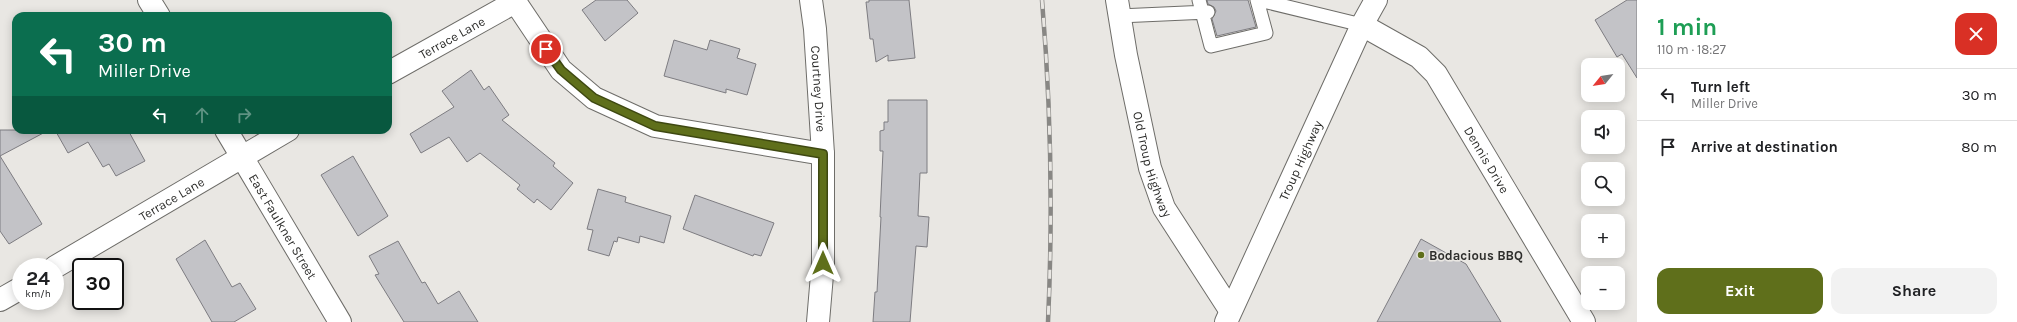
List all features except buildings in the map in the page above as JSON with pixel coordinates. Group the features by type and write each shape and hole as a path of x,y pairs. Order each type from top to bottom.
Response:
{"street":[{"path":"149,0 156,12"},
{"name":"Courtney Drive","path":"811,0 815,29 823,154 823,263 818,322"},
{"name":"Troup Highway","path":"1228,316 1362,25 1376,0"},
{"path":"514,1 561,70 594,98 655,126 823,154"},
{"name":"Terrace Lane","path":"392,72 514,1"},
{"name":"Old Troup Highway","path":"1118,8 1126,55 1150,168 1164,208 1228,316"},
{"name":"Dennis Drive","path":"1362,25 1419,57 1436,74 1584,322"},
{"name":"East Faulkner Street","path":"228,134 340,322"},
{"name":"Terrace Lane","path":"64,263 281,134"},
{"path":"0,300 12,293"}],"lane":[{"path":"1199,0 1205,12 1211,46 1266,33 1255,0 1293,3 1362,25"},
{"path":"1118,8 1205,12"}],"railway":[{"path":"1042,0 1049,120 1051,201 1048,322"}],"place":[{"name":"Bodacious BBQ","path":"1421,255"}],"route":[{"path":"546,49 561,70 594,98 655,126 823,154 823,263"}]}
